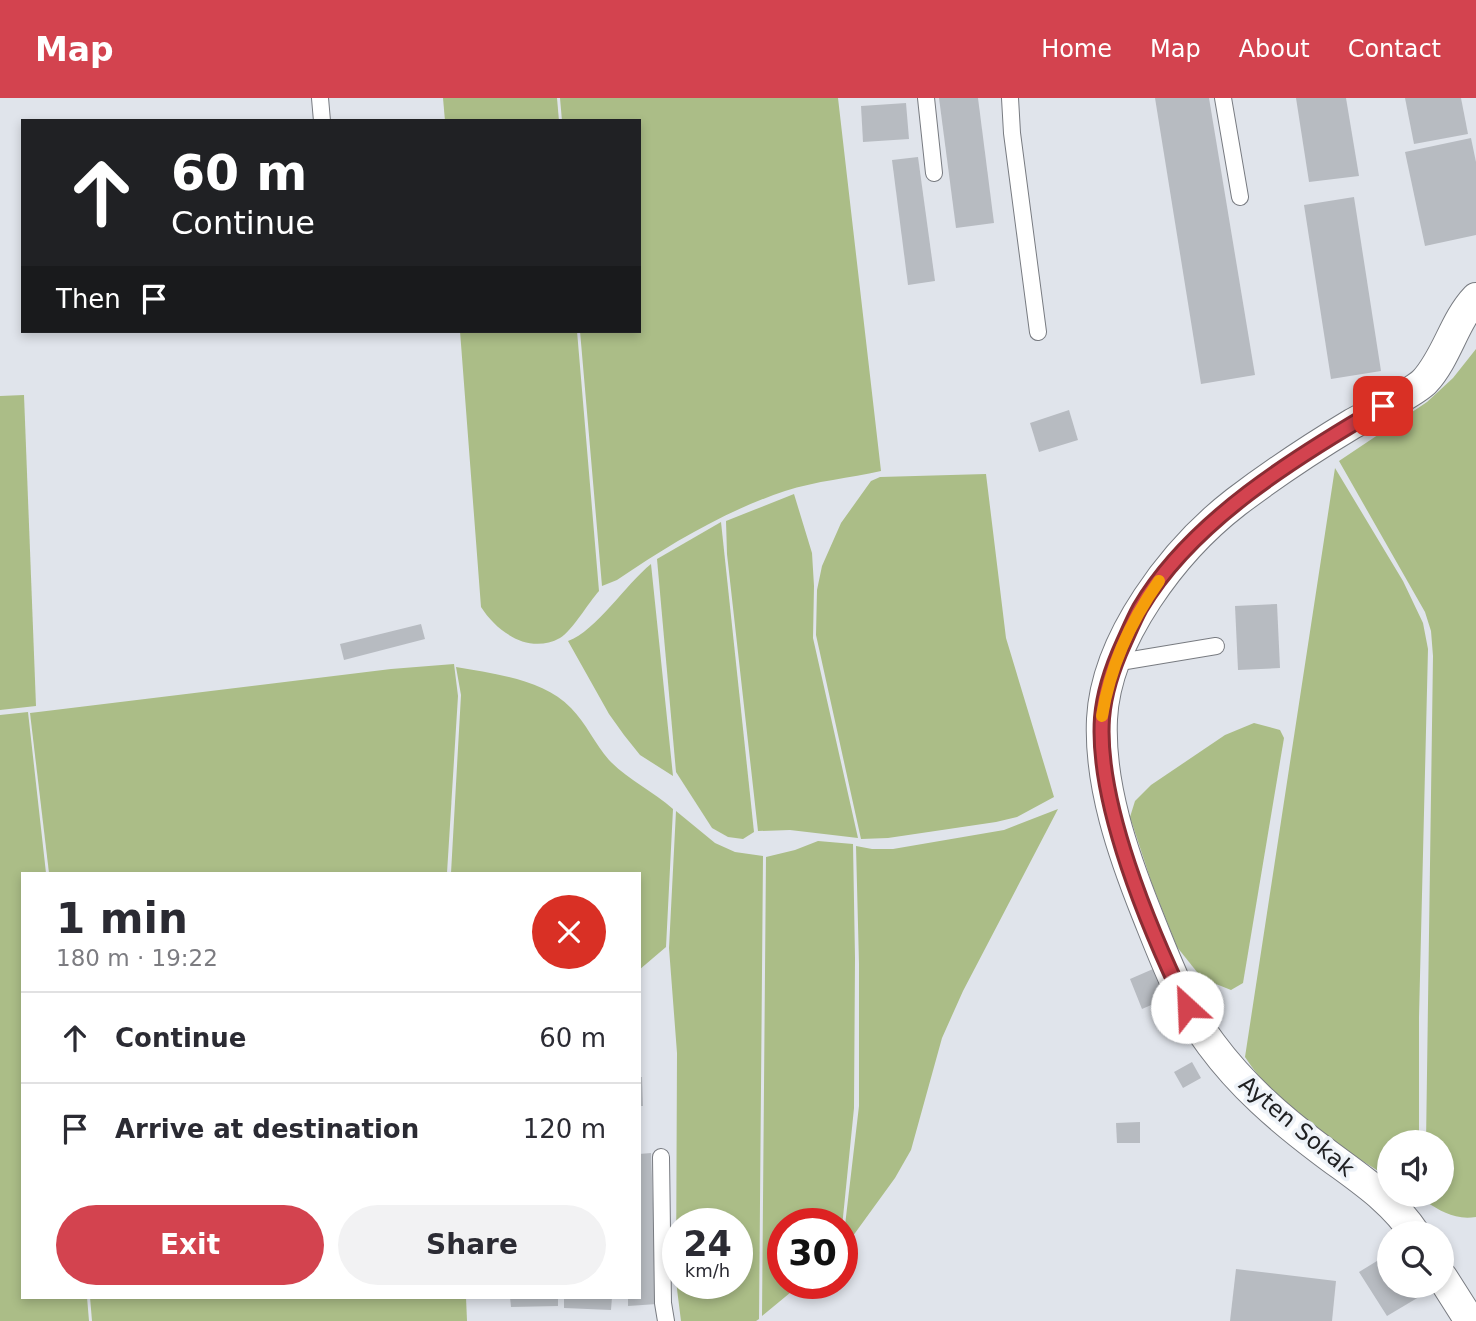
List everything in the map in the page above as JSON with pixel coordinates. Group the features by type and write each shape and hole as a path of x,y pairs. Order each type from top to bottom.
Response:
{"street":[{"name":"Ayten Sokak","path":"1405,1221 1387,1198 1261,1102 1230,1070 1187,1007 1174,982 1136,886 1115,819 1105,773 1102,720 1114,663 1140,608 1173,562 1234,504 1321,443 1424,382 1476,298"},
{"path":"1454,1296 1470,1321"}],"lane":[{"path":"320,98 322,119"},
{"path":"926,98 934,173"},
{"path":"1010,98 1012,133 1038,332"},
{"path":"1223,98 1240,197"},
{"path":"1114,663 1216,646"},
{"path":"661,1157 663,1303 666,1321"}],"green space":[{"path":"443,98 557,98 559,119 445,119"},
{"path":"560,98 838,98 881,471 785,491 741,508 698,530 617,580 602,586 580,333 641,333 641,119 562,119"},
{"path":"460,333 577,333 599,591 565,634 548,643 537,644 515,638 496,625 481,607"},
{"path":"1476,349 1476,1217 1468,1218 1434,1207 1454,1207 1454,1130 1426,1130 1433,656 1431,631 1425,612 1339,461 1427,402 1453,378"},
{"path":"24,395 36,706 0,710 0,396"},
{"path":"1335,468 1403,581 1423,623 1428,649 1419,1017 1419,1130 1377,1130 1377,1170 1329,1139 1292,1110 1259,1076 1245,1057"},
{"path":"986,474 1006,638 1054,797 1017,817 996,822 888,838 861,839 816,635 817,590 822,566 841,523 871,481 880,477"},
{"path":"794,494 812,553 813,638 858,838 790,830 758,831 727,554 726,521"},
{"path":"721,522 754,832 743,839 728,837 712,828 676,772 657,559"},
{"path":"651,564 673,776 640,755 624,735 609,714 568,641 579,636 600,618"},
{"path":"454,664 458,696 447,872 49,872 30,713 391,669"},
{"path":"456,667 518,679 547,690 571,708 609,760 673,809 666,947 641,968 641,872 451,872 461,695"},
{"path":"28,712 46,872 21,872 21,1299 87,1299 89,1321 0,1321 0,715"},
{"path":"1254,723 1280,730 1284,738 1243,983 1231,990 1197,972 1177,947 1130,817 1135,801 1151,785 1225,735"},
{"path":"1058,809 963,991 942,1038 911,1150 895,1178 858,1229 858,1208 847,1208 859,1106 856,846 893,849 1004,830"},
{"path":"676,811 715,843 735,852 763,856 759,1319 756,1321 681,1321 678,1299 753,1299 753,1208 676,1208 677,1053 669,948"},
{"path":"818,841 853,844 854,1108 844,1208 767,1208 767,1299 783,1299 762,1316 766,857"},
{"path":"90,1299 466,1299 467,1321 92,1321"}],"building":[{"path":"939,98 978,98 994,223 956,228"},
{"path":"1155,98 1209,98 1255,375 1201,384"},
{"path":"1296,98 1346,98 1359,176 1309,182"},
{"path":"1405,98 1461,98 1468,134 1414,144"},
{"path":"906,103 909,139 863,142 861,106"},
{"path":"1471,138 1476,162 1476,235 1425,246 1405,152"},
{"path":"918,157 935,281 908,285 892,160"},
{"path":"1354,197 1381,371 1331,379 1304,205"},
{"path":"1069,410 1078,440 1039,452 1030,423"},
{"path":"1277,604 1280,668 1238,670 1235,606"},
{"path":"421,624 425,639 344,660 340,644"},
{"path":"1160,966 1172,996 1142,1009 1130,979"},
{"path":"1192,1062 1201,1078 1183,1088 1174,1072"},
{"path":"641,1077 642,1077 641,1106"},
{"path":"1140,1122 1140,1143 1117,1143 1116,1123"},
{"path":"651,1153 657,1304 628,1306 628,1299 641,1299 641,1154"},
{"path":"1377,1261 1377,1298 1417,1298 1387,1316 1359,1272"},
{"path":"1236,1269 1336,1281 1332,1321 1230,1321"},
{"path":"510,1299 558,1299 558,1306 511,1307"},
{"path":"564,1299 612,1299 611,1310 564,1308"}],"slow traffic":[{"path":"1102,716 1114,663 1140,608 1159,581"}],"route":[{"path":"1187,1007 1174,982 1136,886 1115,819 1105,773 1102,720 1114,663 1140,608 1173,562 1234,504 1321,443 1383,406"}]}
